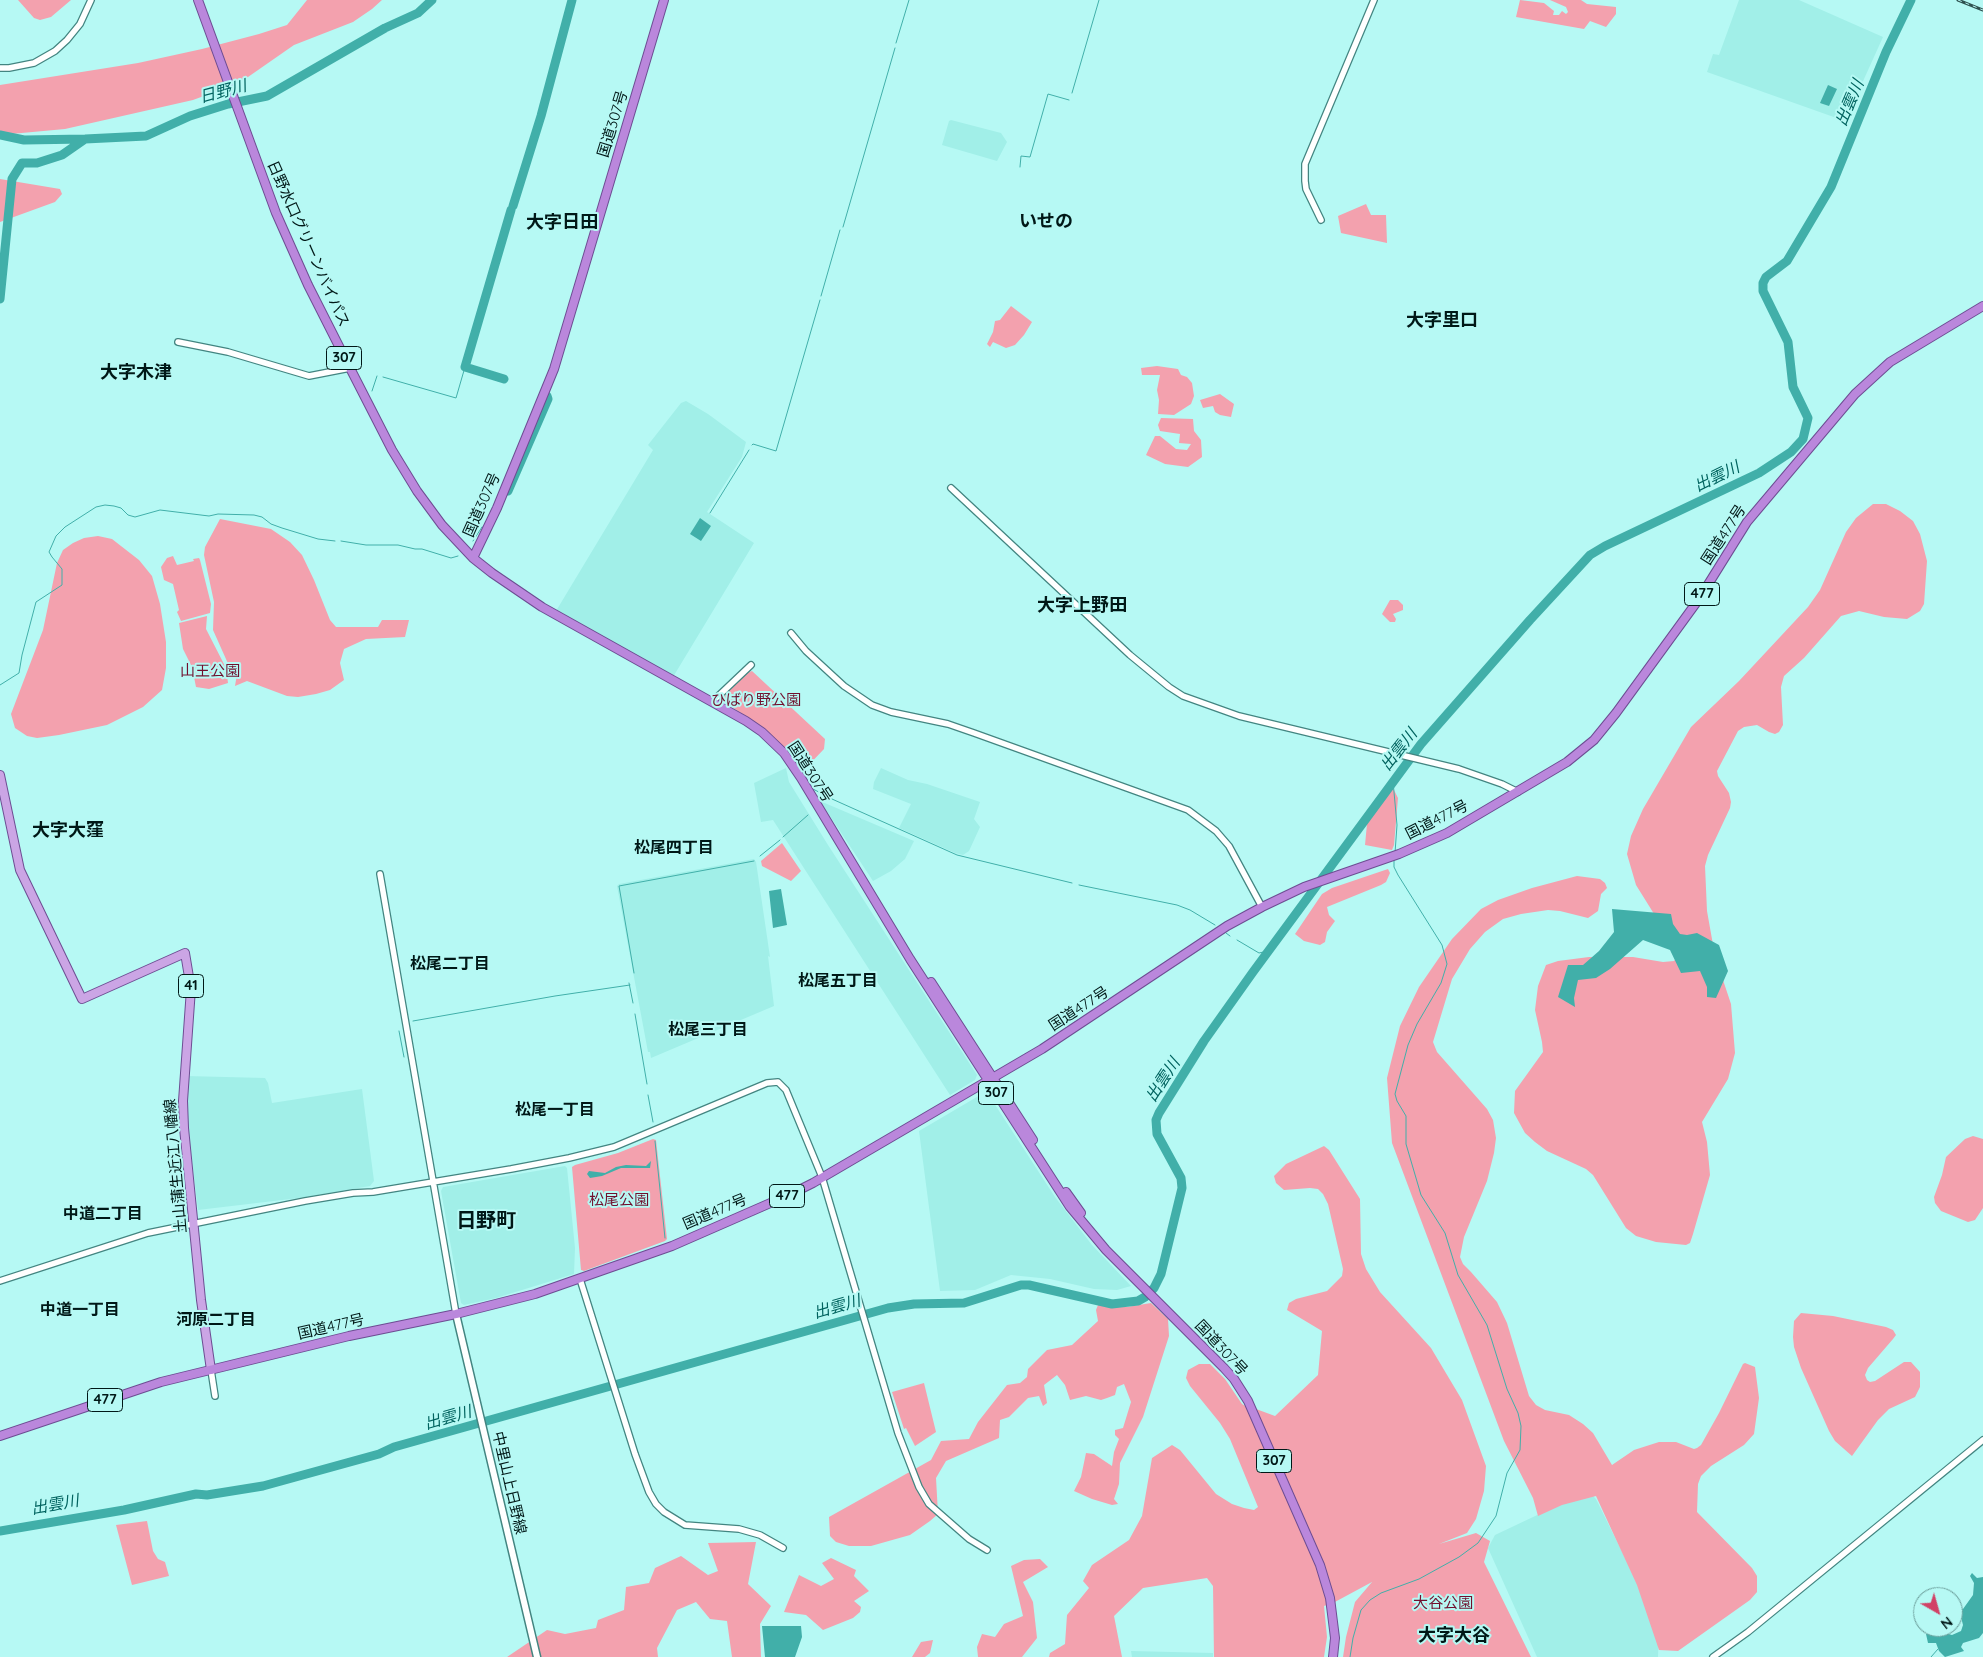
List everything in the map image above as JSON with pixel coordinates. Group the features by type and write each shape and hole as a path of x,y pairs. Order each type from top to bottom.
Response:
{"highway":[{"name":"日野水口グリーンバイパス","path":"198,0 276,213 308,285 392,450 416,491 442,525 473,558"},
{"name":"国道307号","path":"664,0 554,369 497,508 473,558 542,607 665,677 713,701 762,732 784,753 910,959 1106,1250 1224,1368 1234,1379 1248,1401 1320,1565 1330,1598 1335,1638 1333,1657"},
{"name":"国道477号","path":"0,1436 127,1392 349,1336 456,1314 535,1294 672,1246 791,1194 991,1080 1118,1000 1227,926 1262,907 1304,887 1390,858 1447,834 1581,752 1606,726 1699,599 1747,522 1866,382 1890,362 1983,306"}],"main road":[{"name":"土山蒲生近江八幡線","path":"0,775 20,870 82,999 185,953 191,989 182,1102 201,1300 211,1370"},
{"name":"中里山上日野線","path":"456,1314 536,1657"}],"street":[{"path":"0,68 34,63 55,51 80,24 91,0"},
{"path":"1320,220 1306,189 1304,181 1305,164 1374,0"},
{"path":"178,342 228,352 309,376 350,368"},
{"path":"951,488 1130,655 1183,696 1239,716 1480,776 1518,792"},
{"path":"791,633 844,686 872,705 891,712 948,724 1188,810 1216,830 1229,846 1262,907"},
{"path":"713,701 750,665"},
{"path":"380,874 456,1314"},
{"path":"0,1281 148,1233 334,1196 433,1182 569,1158 614,1147 767,1082 776,1081 785,1087 822,1177 900,1439 919,1487 929,1504 986,1550"},
{"path":"580,1279 647,1486 659,1508 685,1525 739,1529 760,1535 783,1548"},
{"path":"211,1370 215,1396"},
{"path":"1713,1657 1748,1632 1983,1440"}],"shaded area":[{"path":"1739,0 1799,0 1883,37 1845,121 1707,72 1713,54 1719,55"},
{"path":"949,121 1001,133 1007,142 997,161 942,145"},
{"path":"686,401 708,414 746,442 742,457 707,512 754,543 673,677 556,611 653,450 648,445 681,403"},
{"path":"786,768 789,782 828,845 977,1075 975,1080 950,1095 773,820 761,822 754,783"},
{"path":"881,768 908,780 927,784 980,802 974,819 980,827 969,851 963,855 955,853 899,828 911,804 873,789 874,782"},
{"path":"820,801 914,841 905,859 891,871 873,881"},
{"path":"754,859 770,957 768,956 774,1006 651,1058 650,1052 648,1052 617,886 619,884"},
{"path":"186,1076 265,1078 268,1083 272,1103 362,1089 374,1181 370,1186 299,1198 198,1210 188,1129"},
{"path":"982,1094 990,1097 1055,1197 1092,1245 1131,1286 1117,1290 1094,1289 1050,1279 1011,1275 975,1290 940,1291 919,1131"},
{"path":"565,1166 567,1168 575,1248 574,1274 496,1298 464,1305 461,1303 441,1191 443,1187"},
{"path":"1588,1491 1596,1499 1659,1627 1658,1657 1537,1657 1488,1548 1495,1535"},
{"path":"1131,1651 1213,1653 1213,1657 1132,1657"}],"green space":[{"path":"18,0 71,0 51,17 40,20 34,18"},
{"path":"307,0 382,0 353,22 294,45 248,77 231,86 193,100 65,129 0,135 0,85 138,63 259,34 287,25"},
{"path":"1520,0 1544,3 1554,11 1553,15 1559,15 1562,11 1566,14 1568,12 1566,7 1550,0 1581,0 1587,4 1616,7 1616,14 1606,27 1590,21 1584,29 1516,17"},
{"path":"0,179 60,189 62,194 55,202 0,222"},
{"path":"1366,204 1371,215 1386,215 1387,243 1341,233 1338,216"},
{"path":"1011,306 1032,322 1015,345 1006,348 993,342 990,347 987,344 993,332 995,321 1000,320"},
{"path":"1157,366 1178,369 1181,375 1187,377 1192,383 1194,396 1191,404 1174,415 1158,414 1159,400 1157,390 1160,375 1142,375 1141,368"},
{"path":"1220,394 1234,404 1231,417 1215,412 1213,406 1203,408 1200,400"},
{"path":"1161,418 1193,419 1194,431 1201,440 1202,457 1188,467 1165,464 1146,455 1155,436 1160,436 1176,449 1187,450 1191,444 1179,443 1180,434 1160,431 1158,425"},
{"path":"1873,504 1886,504 1900,511 1913,521 1920,534 1927,561 1924,604 1920,611 1907,619 1884,617 1859,611 1841,616 1804,658 1784,676 1781,687 1783,725 1779,732 1775,734 1757,725 1744,727 1738,731 1717,771 1718,776 1729,793 1731,802 1705,866 1707,911 1715,956 1731,1004 1735,1053 1728,1079 1702,1122 1707,1142 1710,1175 1690,1243 1686,1245 1656,1242 1636,1236 1626,1228 1593,1175 1586,1169 1547,1151 1535,1142 1525,1133 1514,1113 1515,1091 1543,1052 1535,1010 1538,986 1546,965 1558,961 1589,957 1633,957 1663,962 1674,961 1679,954 1636,885 1627,854 1631,836 1643,809 1691,727 1739,681 1808,607 1820,590 1846,532 1856,518"},
{"path":"220,519 271,529 290,542 302,555 330,620 336,627 378,627 382,620 409,620 405,637 366,639 344,649 340,663 344,680 330,690 298,697 287,696 247,681 235,686 237,674 230,668 213,630 214,602 204,555 205,547"},
{"path":"98,536 112,539 139,560 152,576 160,604 166,642 166,668 162,690 143,707 107,725 59,735 37,738 27,736 15,728 11,714 43,630 57,563 63,550 73,543 84,538"},
{"path":"173,556 177,565 199,558 211,604 210,613 181,621 177,612 179,610 173,584 164,580 161,567 167,558"},
{"path":"1390,600 1398,600 1403,605 1403,610 1393,614 1396,619 1395,622 1390,622 1382,614"},
{"name":"山王公園","path":"207,616 206,629 226,668 228,683 209,689 196,687 192,667 183,649 179,623"},
{"name":"ひばり野公園","path":"752,671 825,739 824,749 803,771 788,751 765,730 722,700 725,693 747,673"},
{"path":"1393,788 1398,798 1392,850 1365,845 1367,824"},
{"path":"782,843 801,871 791,881 762,866 761,861"},
{"path":"1388,869 1390,873 1386,882 1327,907 1329,915 1335,921 1327,932 1325,942 1320,945 1304,941 1295,934 1322,894 1332,888"},
{"path":"1577,876 1600,879 1605,883 1607,888 1601,894 1598,911 1588,918 1548,910 1503,919 1485,932 1470,949 1452,979 1433,1042 1437,1052 1487,1109 1493,1120 1496,1138 1487,1181 1464,1237 1460,1257 1463,1264 1497,1302 1507,1323 1529,1396 1536,1405 1545,1410 1569,1415 1583,1424 1593,1433 1612,1465 1634,1450 1659,1442 1676,1442 1694,1449 1697,1448 1701,1445 1719,1413 1743,1364 1755,1367 1759,1398 1754,1434 1744,1445 1711,1466 1701,1476 1698,1484 1697,1512 1752,1568 1757,1576 1757,1592 1750,1600 1678,1651 1659,1650 1637,1585 1596,1496 1562,1505 1538,1516 1533,1498 1504,1441 1392,1143 1387,1078 1400,1026 1419,987 1452,939 1481,909 1498,900 1532,888"},
{"path":"1973,1136 1983,1139 1983,1208 1975,1220 1968,1222 1941,1211 1935,1203 1934,1197 1946,1157 1965,1139"},
{"name":"松尾公園","path":"653,1139 656,1140 667,1239 584,1271 581,1270 572,1167 618,1153"},
{"name":"大谷公園","path":"1324,1146 1329,1150 1360,1199 1361,1254 1366,1269 1380,1292 1431,1348 1462,1400 1486,1466 1484,1491 1476,1519 1467,1533 1439,1544 1476,1533 1490,1541 1484,1562 1531,1657 1343,1657 1355,1602 1372,1582 1324,1606 1327,1637 1324,1657 1214,1657 1213,1586 1207,1578 1143,1588 1114,1616 1122,1657 1049,1657 1050,1653 1065,1644 1067,1615 1089,1588 1083,1581 1092,1565 1129,1540 1142,1516 1152,1458 1172,1445 1180,1450 1216,1494 1232,1504 1244,1508 1254,1510 1258,1507 1230,1439 1186,1378 1188,1370 1199,1364 1210,1364 1225,1379 1242,1404 1250,1409 1256,1409 1275,1416 1318,1375 1322,1331 1287,1310 1289,1303 1296,1299 1327,1291 1342,1276 1343,1269 1328,1204 1323,1194 1318,1189 1310,1188 1284,1190 1276,1183 1274,1176 1286,1164"},
{"path":"1151,1303 1168,1319 1169,1336 1143,1417 1120,1463 1119,1484 1114,1499 1118,1504 1112,1505 1074,1491 1081,1477 1086,1453 1094,1454 1112,1466 1114,1452 1119,1439 1115,1435 1115,1430 1123,1428 1131,1402 1124,1384 1117,1387 1115,1395 1101,1400 1086,1396 1070,1400 1065,1385 1057,1375 1044,1385 1047,1403 1043,1406 1039,1396 1028,1398 1009,1417 1000,1420 999,1438 946,1461 936,1478 938,1514 930,1521 910,1535 871,1546 849,1546 836,1542 830,1536 829,1517 931,1460 941,1441 969,1439 978,1422 1007,1385 1020,1383 1027,1377 1028,1369 1047,1350 1072,1345 1098,1321 1096,1310 1098,1305 1127,1307"},
{"path":"1801,1313 1833,1316 1893,1330 1896,1335 1868,1368 1865,1375 1870,1382 1875,1381 1904,1362 1911,1362 1920,1372 1920,1387 1915,1397 1889,1409 1878,1420 1852,1456 1835,1441 1829,1431 1801,1368 1794,1347 1793,1337 1794,1321"},
{"path":"924,1383 936,1432 915,1446 906,1428 904,1429 892,1392"},
{"path":"147,1521 153,1551 158,1559 165,1562 169,1576 132,1585 116,1525"},
{"path":"756,1542 748,1584 771,1606 760,1624 761,1657 732,1657 727,1621 710,1619 696,1602 677,1610 657,1648 658,1657 507,1657 547,1630 565,1634 596,1628 598,1620 624,1610 626,1587 649,1583 655,1568 681,1556 708,1575 718,1571 708,1543"},
{"path":"831,1558 856,1570 854,1576 869,1591 854,1601 861,1607 860,1612 853,1618 823,1630 806,1615 784,1612 799,1575 821,1586 834,1579 822,1563"},
{"path":"1040,1559 1048,1567 1023,1582 1033,1602 1037,1638 1022,1657 978,1657 977,1647 982,1634 995,1637 1004,1624 1023,1616 1011,1566 1024,1560"},
{"path":"933,1640 930,1653 925,1657 912,1657 921,1642"}],"water":[{"path":"1828,85 1837,89 1829,106 1820,103"},
{"path":"700,518 711,526 701,541 690,534"},
{"path":"781,889 787,925 773,928 769,891"},
{"path":"1612,909 1671,914 1673,924 1680,934 1697,933 1719,945 1728,971 1716,998 1707,997 1707,987 1700,971 1681,973 1670,950 1643,940 1610,969 1596,978 1578,980 1574,998 1575,1007 1558,997 1568,965 1583,965 1599,951 1614,932"},
{"path":"651,1161 650,1168 621,1168 602,1176 590,1178 587,1174 589,1171 605,1173 616,1167 626,1165 646,1166"},
{"path":"1972,1573 1977,1578 1983,1577 1983,1633 1979,1638 1963,1643 1961,1647 1964,1651 1945,1657 1939,1651 1936,1643 1928,1643 1927,1637 1963,1637 1963,1609 1973,1595 1974,1583 1970,1576"},
{"path":"762,1626 801,1626 802,1637 795,1657 765,1657"}],"waterway":[{"name":"日野川","path":"0,135 24,140 146,136 190,116 228,104 267,96 385,28 418,13 432,0"},
{"path":"513,206 541,116 572,0"},
{"path":"896,43 909,0"},
{"path":"1072,93 1099,0"},
{"name":"出雲川","path":"0,1531 124,1510 196,1494 207,1495 263,1486 379,1454 394,1447 888,1308 914,1304 964,1303 1021,1285 1029,1285 1112,1304 1138,1301 1145,1297 1154,1288 1161,1274 1182,1188 1181,1178 1157,1134 1156,1120 1159,1113 1204,1041 1421,744 1590,555 1605,546 1759,473 1791,452 1803,439 1808,418 1793,387 1788,342 1763,291 1763,283 1766,277 1787,261 1831,187 1886,52 1911,0"},
{"path":"843,227 895,48"},
{"path":"1020,167 1021,156 1030,157 1048,94 1069,100"},
{"path":"0,299 12,179 22,163 37,163 62,155 85,139"},
{"path":"504,379 465,367 511,210"},
{"path":"821,296 840,230"},
{"path":"752,445 776,451 820,300"},
{"path":"383,377 456,398 465,367"},
{"path":"372,391 377,376"},
{"path":"508,491 548,399 547,396"},
{"path":"710,513 749,450"},
{"path":"0,685 19,673 36,602 62,585 62,569 49,552 56,536 65,527 96,507 114,506 135,517 160,510 209,516 218,514 254,515 262,517 271,524 282,528 318,539 335,541"},
{"path":"473,541 482,527"},
{"path":"341,541 366,545 398,545 422,549 451,558 458,556"},
{"path":"791,756 813,789 832,799 957,855 1072,883"},
{"path":"1393,781 1397,825 1395,853"},
{"path":"783,837 808,815"},
{"path":"760,856 780,840"},
{"path":"1350,1657 1361,1610 1370,1600 1381,1593 1419,1579 1459,1557 1478,1543 1496,1516 1507,1473 1520,1450 1521,1426 1518,1413 1507,1389 1487,1325 1458,1275 1445,1233 1421,1195 1406,1144 1406,1116 1395,1094 1408,1045 1417,1024 1441,983 1447,964 1442,945 1398,875 1394,867 1394,860"},
{"path":"634,973 619,886 754,861"},
{"path":"1079,885 1177,905 1190,910 1215,925"},
{"path":"1226,933 1230,936"},
{"path":"1237,940 1259,953 1268,951"},
{"path":"629,983 633,1003"},
{"path":"413,1021 630,985"},
{"path":"635,1014 647,1084"},
{"path":"399,1031 404,1057"},
{"path":"648,1095 653,1122"},
{"path":"655,1141 665,1238"},
{"path":"1931,1657 1938,1649"}],"railway":[{"path":"1958,0 1983,10"}],"district":[{"name":"いせの","path":"1046,222"},
{"name":"大字日田","path":"562,223"},
{"name":"大字里口","path":"1442,321"},
{"name":"大字木津","path":"136,373"},
{"name":"大字上野田","path":"1082,606"},
{"name":"大字大窪","path":"68,831"},
{"name":"松尾四丁目","path":"674,848"},
{"name":"松尾二丁目","path":"450,964"},
{"name":"松尾五丁目","path":"838,981"},
{"name":"松尾三丁目","path":"708,1030"},
{"name":"松尾一丁目","path":"555,1110"},
{"name":"中道二丁目","path":"103,1214"},
{"name":"日野町","path":"486,1221"},
{"name":"中道一丁目","path":"80,1310"},
{"name":"河原二丁目","path":"216,1320"},
{"name":"大字大谷","path":"1454,1636"}]}
